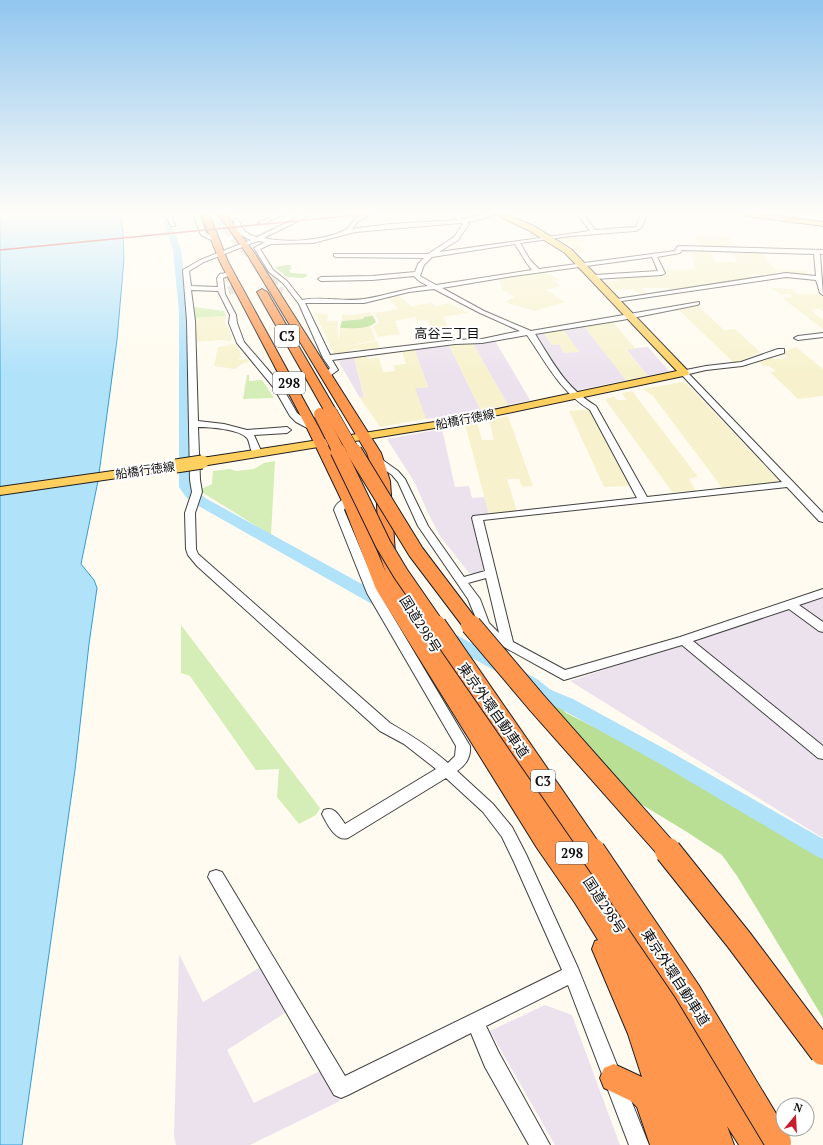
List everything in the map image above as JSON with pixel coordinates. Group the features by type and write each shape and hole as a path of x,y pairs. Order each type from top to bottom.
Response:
{"highway":[{"name":"国道298号","path":"240,267 295,394 321,418 321,444 349,501 376,572 390,600 545,841 583,895 605,930 636,985 663,1044 705,1145"},
{"name":"東京外環自動車道","path":"241,267 321,418 374,526 401,574 612,880 682,985 773,1144"},
{"name":"国道298号","path":"242,267 322,360 327,376 377,460 382,481 386,544 389,561 397,583 428,637 606,905 667,1004 720,1145"},
{"name":"東京外環自動車道","path":"253,291 321,418 458,609 537,704 651,832 705,896 823,1052"},
{"path":"281,292 322,360"},
{"path":"230,297 251,334 272,366 295,394"},
{"path":"545,841 595,929 619,979 641,1033 679,1145"},
{"path":"667,1004 695,1046 730,1106 773,1144"},
{"path":"614,1078 641,1092 648,1099 664,1145"}],"main road":[{"path":"585,267 684,373"},
{"name":"船橋行徳線","path":"0,491 364,437 448,422 684,373"}],"street":[{"path":"190,267 187,269 196,492 190,513 191,549 196,558 385,727 421,748 447,770 488,808 507,832 521,859 572,974 639,1145"},
{"path":"221,289 220,277 234,267"},
{"path":"255,267 271,271 285,282 300,302 322,360 455,342 482,340 631,316 697,303"},
{"path":"419,267 417,277 421,280 438,287 482,312 529,332 558,377 576,396 593,408 643,499"},
{"path":"534,267 537,271"},
{"path":"300,302 314,300 334,302 364,301 409,290 438,287 507,275 564,267"},
{"path":"594,277 662,273 659,267"},
{"path":"819,267 819,278 823,293"},
{"path":"321,278 372,278 417,274"},
{"path":"616,301 786,275 819,278"},
{"path":"188,288 221,289 230,297 233,323 242,345 278,387 292,414 299,420 321,418"},
{"path":"798,338 823,335"},
{"path":"684,373 706,368 742,364 781,351"},
{"path":"684,373 823,519"},
{"path":"194,424 205,424 246,433 287,430"},
{"path":"246,433 251,438 257,453"},
{"path":"377,460 395,473 402,481 426,532 476,603 479,615 484,625 494,635 508,644 564,675 684,640 823,593"},
{"path":"508,644 477,518 790,484"},
{"path":"329,814 343,833 447,770 460,760 464,751 463,746 373,593 339,510 340,506 349,501"},
{"path":"461,581 490,573"},
{"path":"790,604 823,628"},
{"path":"684,640 823,754"},
{"path":"216,878 341,1088 572,974"},
{"path":"475,1022 492,1060 540,1145"}],"shaded area":[{"path":"695,267 773,267 774,269 808,271 807,274 778,272 769,275 752,274 752,278 670,291 666,288 642,288 647,293 641,294 633,289 611,291 604,282 618,281 617,276 667,274 666,270 695,269"},
{"path":"540,273 551,275 560,280 554,281 560,286 546,290 565,302 535,311 504,302 515,297 502,289 499,277"},
{"path":"771,288 791,289 798,294 823,294 823,311 820,309 810,310 823,320 823,329 782,298 792,297 790,294 780,294"},
{"path":"398,295 411,306 431,303 436,306 449,303 468,313 443,317 450,331 434,332 427,320 417,321 415,317 395,321 400,334 378,337 373,327 379,322 374,313 398,309 388,298"},
{"path":"698,306 724,330 735,329 760,352 735,364 678,309"},
{"path":"370,312 373,316 364,317 363,319 342,321 342,314 351,315"},
{"path":"315,313 328,314 327,321 338,321 338,338 340,328 357,328 373,324 371,327 376,340 336,348 377,341 380,350 362,353 359,349 350,350 351,354 335,356"},
{"path":"226,316 225,322 232,337 231,341 220,340 196,342 193,318"},
{"path":"612,321 635,348 638,348 626,350 648,376 626,380 584,326"},
{"path":"584,326 626,380 574,391 567,385 534,334 543,332 552,345 559,344 579,352 563,329"},
{"path":"563,329 579,352 564,353 559,344 552,345 543,332"},
{"path":"494,339 530,400 508,405 472,342"},
{"path":"472,342 508,405 481,411 448,343"},
{"path":"448,343 481,411 426,419 414,388 428,387 414,348"},
{"path":"235,344 241,353 239,360 247,359 250,362 243,363 235,369 214,366 218,347"},
{"path":"648,347 669,371 648,376 626,349"},
{"path":"796,347 823,369 823,396 798,399 770,372 776,371 769,366 763,366 757,360 771,356 773,359 788,358 782,352"},
{"path":"414,348 428,387 415,388 426,419 380,427 360,398 364,397 354,355 365,354 367,359 379,358 383,372 395,371 394,365 406,364 401,349"},
{"path":"354,355 364,397 360,398 336,357"},
{"path":"683,382 688,385 781,483 723,489 653,396 643,389"},
{"path":"632,391 698,477 689,479 696,491 672,492 605,399 614,397 617,400 627,400 622,393"},
{"path":"591,409 632,486 604,487 569,411"},
{"path":"508,416 533,486 522,487 519,479 507,479 517,511 489,515 465,424 477,422 482,440 494,440 489,420"},
{"path":"442,429 455,487 469,486 472,498 485,497 489,515 473,516 486,563 482,572 474,574 469,573 440,536 415,483 387,439"},
{"path":"823,597 823,838 570,681"},
{"path":"179,954 203,1002 262,966 288,1011 227,1050 254,1103 322,1070 340,1101 250,1145 176,1145 174,1136"},
{"path":"545,1005 572,1015 620,1145 555,1145 490,1031"}],"green space":[{"path":"276,267 291,267 292,268 289,271 291,273 307,274 307,276 303,278 287,277"},
{"path":"193,307 224,311 226,316 193,318"},
{"path":"373,316 376,322 372,325 359,328 340,328 342,321 363,319 364,317"},
{"path":"247,375 249,375 249,381 262,380 274,398 243,399"},
{"path":"275,461 271,535 200,491 201,489 212,484 213,471 254,469 264,463"},
{"path":"181,625 320,808 316,815 299,824 277,797 279,769 256,770 190,676 181,673"},
{"path":"547,702 558,706 566,713 662,761 679,774 823,855 823,1018 737,876 722,855 621,792"}],"water":[{"path":"0,267 123,267 117,340 98,481 81,564 94,580 97,588 89,644 75,770 22,1145 0,1145"}],"waterway":[{"path":"179,267 184,311 186,487 191,494 200,501 385,604"},
{"path":"445,636 531,683 545,695 567,704 669,760 823,850"}],"tunnel":[{"path":"226,267 234,294"},
{"path":"260,267 281,292"}],"district":[{"name":"高谷三丁目","path":"447,333"}]}
